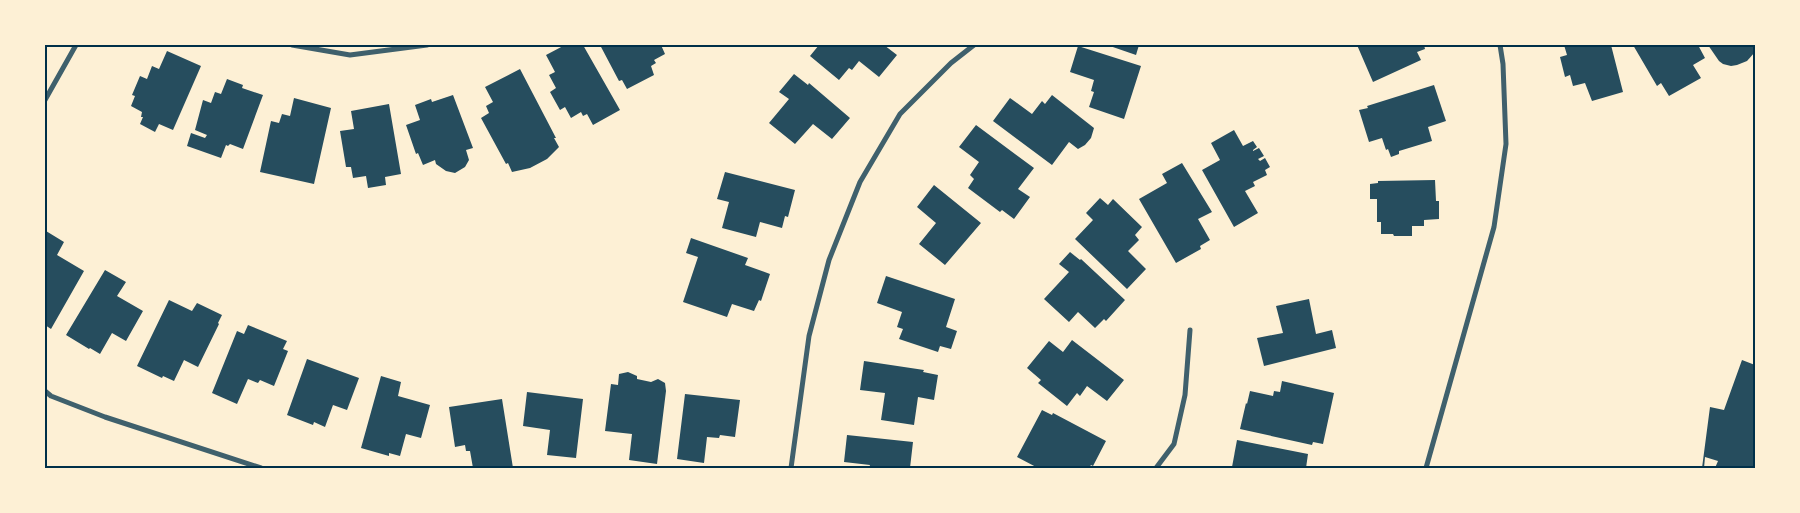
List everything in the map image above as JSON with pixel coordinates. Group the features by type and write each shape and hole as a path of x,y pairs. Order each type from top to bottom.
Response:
{"street":[{"path":"45,100 76,45"},
{"path":"292,45 350,55 427,45"},
{"path":"792,468 809,336 829,260 860,182 900,114 951,62 974,45"},
{"path":"1426,468 1494,227 1506,144 1504,64 1500,45"},
{"path":"1156,468 1174,444 1185,394 1190,330"},
{"path":"45,391 52,396 105,417 261,468"}],"building":[{"path":"565,45 583,45 620,110 593,125 587,114 583,116 581,112 571,118 565,107 560,110 550,92 556,88 549,75 555,72 546,55"},
{"path":"600,45 661,45 665,54 654,60 656,63 651,66 654,75 627,89 622,80 619,81"},
{"path":"819,45 884,45 897,55 879,77 859,61 852,70 849,68 839,80 810,56"},
{"path":"1107,45 1139,45 1136,55"},
{"path":"1357,45 1424,45 1425,49 1417,52 1421,60 1373,82"},
{"path":"1564,45 1611,45 1623,92 1592,101 1585,83 1573,86 1570,75 1565,77 1560,57 1567,55"},
{"path":"1633,45 1698,45 1705,58 1693,65 1701,78 1669,96 1661,83 1657,86"},
{"path":"1708,45 1755,45 1755,52 1747,61 1731,66 1719,61"},
{"path":"1078,46 1141,66 1124,119 1089,107 1094,92 1091,91 1094,80 1070,72"},
{"path":"167,51 201,66 173,130 159,124 155,132 140,124 143,117 141,117 142,112 131,106 135,96 132,95 140,76 147,79 152,66 159,69"},
{"path":"520,69 559,147 547,159 530,168 512,172 481,118 489,113 486,106 493,102 485,87"},
{"path":"794,74 808,85 809,83 850,118 832,139 813,124 795,144 769,123 789,99 779,92"},
{"path":"227,79 243,85 242,88 263,95 243,149 230,144 226,145 221,158 187,146 191,133 205,138 207,135 195,130 203,100 211,103 215,92 221,94"},
{"path":"1434,85 1446,121 1428,127 1432,141 1399,151 1399,154 1391,157 1388,149 1386,150 1382,138 1369,142 1359,110"},
{"path":"453,95 473,148 466,150 469,160 465,167 455,173 446,171 436,164 435,160 423,165 418,153 416,154 406,125 420,120 415,105 431,99 432,102"},
{"path":"1052,95 1094,128 1091,138 1085,145 1078,149 1069,142 1052,165 993,121 1010,98 1032,114 1042,101 1045,104"},
{"path":"294,98 331,108 314,184 260,172 271,121 279,123 282,114 290,116"},
{"path":"389,104 401,174 385,177 386,185 368,188 366,176 353,178 351,167 346,167 340,131 354,129 351,111"},
{"path":"976,125 1034,168 1018,189 1030,197 1014,219 1002,210 1000,212 968,188 974,179 970,175 979,162 959,147"},
{"path":"1234,130 1243,146 1253,141 1257,147 1253,151 1259,148 1264,156 1258,159 1260,161 1265,158 1270,167 1265,170 1267,175 1253,182 1255,186 1245,191 1258,213 1234,227 1202,170 1220,160 1211,143"},
{"path":"1182,163 1212,212 1198,219 1210,240 1200,246 1201,249 1176,263 1139,199 1167,183 1162,174"},
{"path":"725,172 795,190 788,217 785,216 782,228 760,222 756,237 722,228 729,202 717,199"},
{"path":"1435,180 1436,201 1439,201 1439,219 1424,220 1424,226 1412,226 1412,236 1381,234 1381,222 1377,222 1377,199 1370,199 1370,184 1378,183 1378,181"},
{"path":"934,185 981,223 945,265 919,244 936,223 917,207"},
{"path":"1100,198 1108,205 1113,199 1142,227 1135,235 1139,240 1128,251 1146,269 1127,289 1075,239 1093,220 1086,213"},
{"path":"46,231 64,242 57,255 84,271 51,329 45,325"},
{"path":"691,238 748,258 745,265 770,274 761,301 759,300 754,311 732,304 727,317 683,302 698,257 686,253"},
{"path":"1070,252 1081,259 1125,300 1106,321 1104,319 1095,328 1078,312 1069,322 1044,299 1069,272 1059,264"},
{"path":"105,270 126,282 117,296 143,311 126,341 112,333 100,354 66,335"},
{"path":"886,276 955,299 946,327 957,331 951,349 940,346 938,352 899,339 903,329 897,327 902,312 877,303"},
{"path":"1309,299 1316,334 1332,330 1336,348 1264,366 1257,338 1283,333 1276,306"},
{"path":"169,300 192,311 197,303 222,315 198,367 184,360 174,381 163,376 162,378 137,366"},
{"path":"248,325 287,341 283,349 288,351 274,386 260,380 258,383 248,379 237,404 212,393 237,331 244,334"},
{"path":"1072,340 1124,380 1107,401 1087,386 1080,396 1077,393 1067,406 1038,383 1041,380 1027,368 1049,341 1063,352"},
{"path":"307,359 359,378 347,410 333,405 325,427 314,422 313,425 287,415"},
{"path":"1742,360 1755,365 1755,468 1715,468 1718,461 1705,457 1704,468 1702,468 1710,407 1724,410"},
{"path":"864,361 924,370 923,372 938,375 934,400 918,397 914,425 881,420 885,393 860,390"},
{"path":"628,372 637,376 637,379 651,382 658,379 665,383 666,391 657,464 629,460 632,434 605,431 611,384 618,385 619,374"},
{"path":"381,376 401,382 398,396 430,405 421,438 406,434 400,456 389,453 389,456 361,448"},
{"path":"1282,381 1334,393 1323,444 1313,442 1312,445 1240,429 1250,391 1273,396 1274,391 1280,392"},
{"path":"527,392 583,399 576,458 547,455 550,430 523,426"},
{"path":"685,394 740,400 735,437 720,435 719,438 707,437 704,463 677,459"},
{"path":"502,399 513,468 473,468 470,451 466,451 465,445 455,447 449,407"},
{"path":"1042,410 1052,415 1053,413 1106,441 1093,466 1091,465 1089,468 1069,468 1065,466 1063,468 1038,468 1017,457"},
{"path":"847,435 913,442 910,468 869,468 870,465 844,462"},
{"path":"1237,440 1308,454 1306,468 1232,467"}]}
